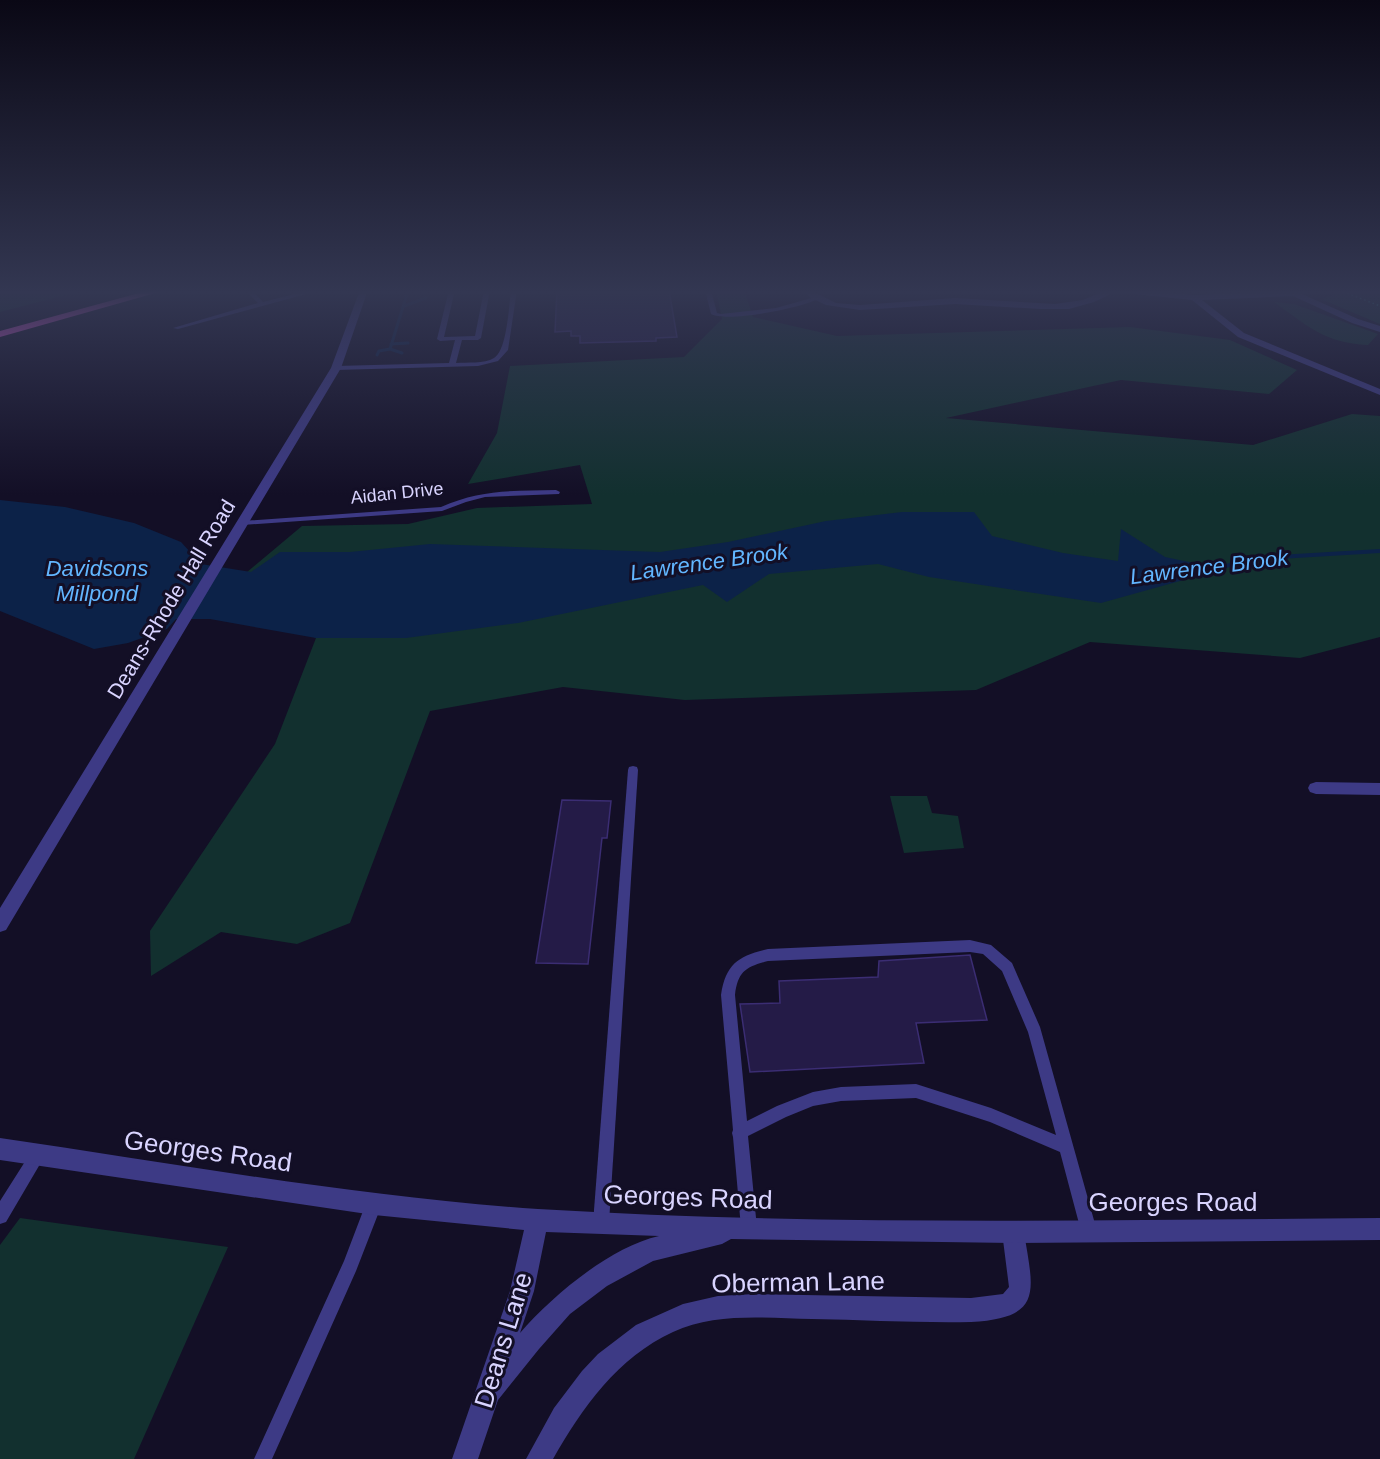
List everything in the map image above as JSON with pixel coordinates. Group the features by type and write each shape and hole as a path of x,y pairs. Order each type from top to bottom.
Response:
{"street":[{"name":"Deans-Rhode Hall Road","path":"0,924 336,368 340,358"},
{"path":"1297,358 1380,392"},
{"path":"1316,788 1380,789"},
{"name":"Georges Road","path":"0,1149 374,1204 537,1220 746,1228 1013,1232 1380,1229"},
{"name":"Deans Lane","path":"465,1459 522,1291 537,1220"},
{"path":"489,1391 530,1340 562,1306 599,1278 649,1250 746,1228"},
{"name":"Oberman Lane","path":"539,1459 559,1421 601,1366 621,1347 668,1321 704,1310 748,1306 943,1310 999,1307 1013,1302 1020,1294 1013,1232"}],"lane":[{"path":"452,365 454,358"},
{"path":"336,368 478,364 498,358"},
{"name":"Aidan Drive","path":"242,523 442,509 463,500 485,495 556,492"},
{"path":"601,1223 633,770"},
{"path":"746,1228 728,995 729,980 736,968 752,959 768,955 970,946 986,949 1007,968 1035,1032 1089,1231"},
{"path":"739,1133 782,1111 813,1099 841,1094 916,1090 972,1108 1065,1147"},
{"path":"0,1216 38,1154"},
{"path":"263,1459 350,1265 374,1204"}],"green space":[{"path":"663,358 1270,358 1297,370 1269,394 1121,380 946,418 1253,445 1352,414 1380,416 1380,637 1300,658 1090,642 976,690 685,700 563,687 430,711 350,923 297,944 221,932 151,976 150,931 275,744 316,638 221,594 302,526 408,524 477,508 592,504 580,465 468,484 497,433 510,366"},
{"path":"890,796 927,796 932,813 958,816 964,848 904,853"},
{"path":"20,1218 228,1247 134,1459 0,1459 0,1245"}],"water":[{"name":"Davidsons Millpond","path":"0,500 65,507 134,523 181,542 201,564 251,572 280,552 350,552 430,544 660,552 728,542 826,521 902,512 974,512 992,536 1063,553 1118,561 1121,529 1165,557 1223,569 1101,603 929,577 878,564 769,574 727,602 703,585 518,623 406,638 316,638 210,619 176,619 167,629 128,643 94,649 0,611"}],"building":[{"path":"562,800 611,801 607,838 602,838 588,964 536,963"},
{"path":"970,955 987,1020 916,1023 924,1063 750,1072 740,1004 780,1003 779,981 878,977 879,961"}],"waterway":[{"name":"Lawrence Brook","path":"1216,570 1245,559 1380,551"}]}
